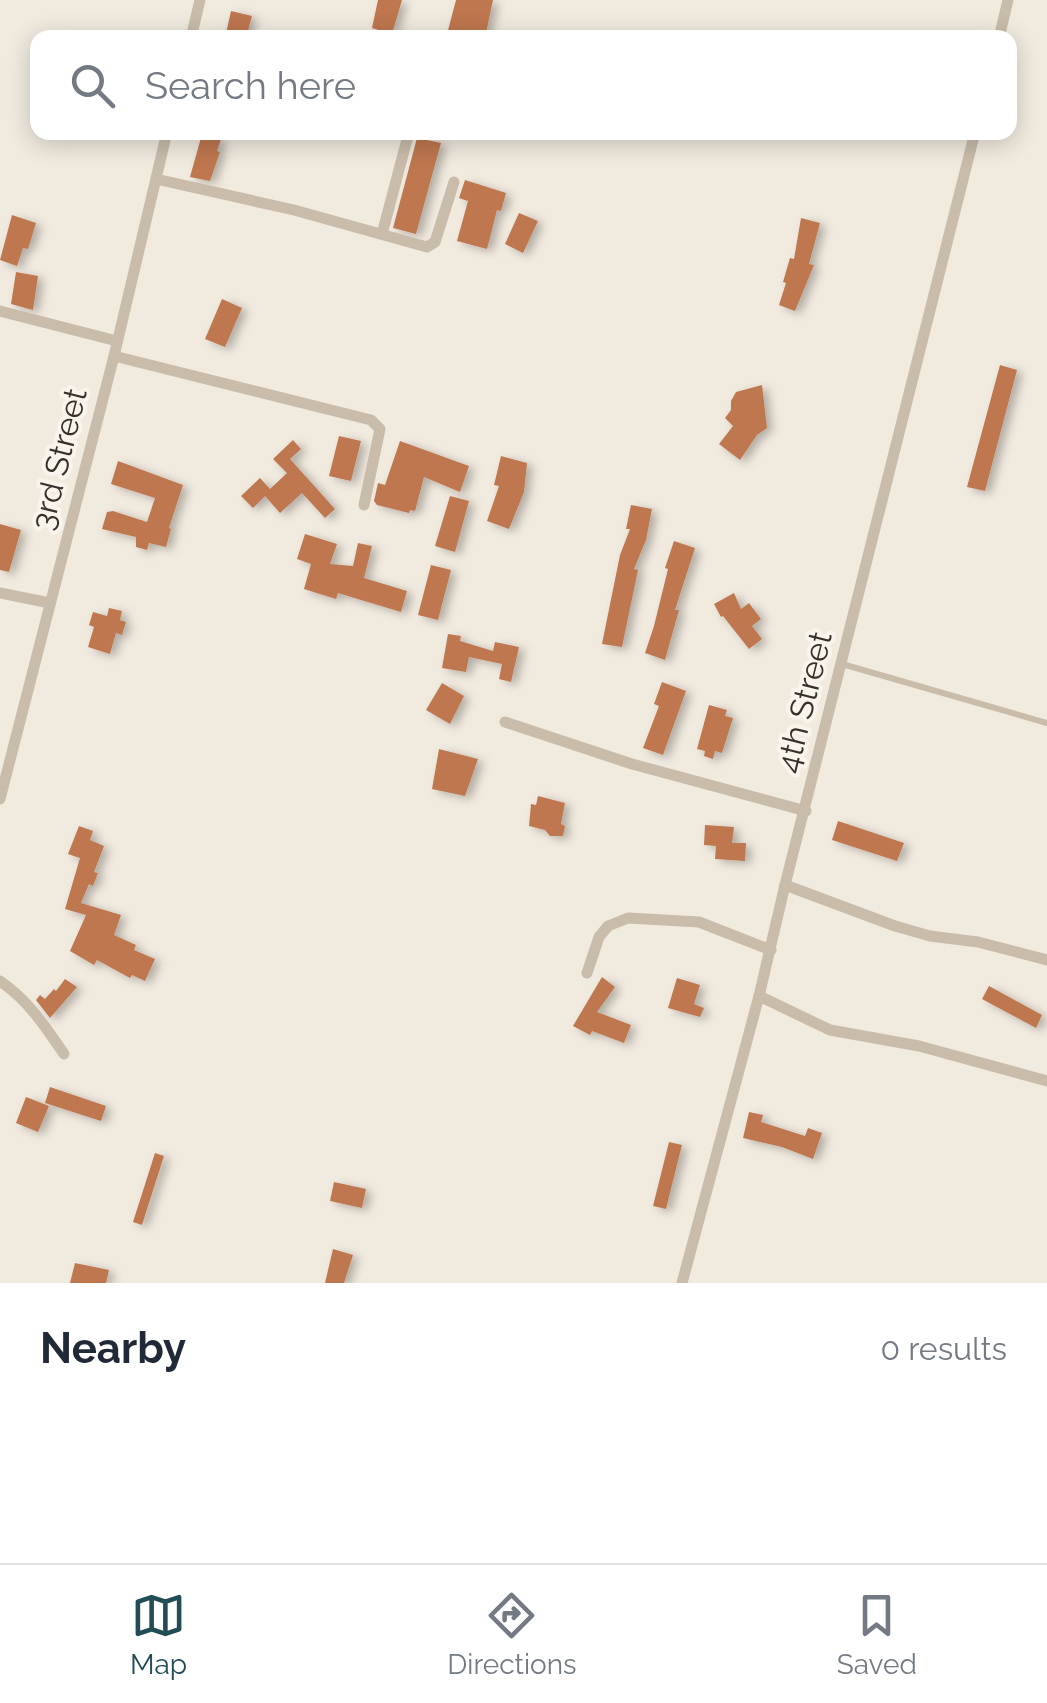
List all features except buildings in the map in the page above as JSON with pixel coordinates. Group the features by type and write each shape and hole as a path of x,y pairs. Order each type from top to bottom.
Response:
{"street":[{"path":"193,30 200,0"},
{"path":"1001,30 1008,0"},
{"name":"3rd Street","path":"0,799 165,140"},
{"path":"382,234 406,140"},
{"name":"4th Street","path":"682,1283 760,996 973,140"},
{"path":"156,179 432,246 454,182"},
{"path":"0,310 116,341"},
{"path":"114,356 371,420 380,429 364,506"},
{"path":"0,594 50,603"},
{"path":"505,722 632,764 806,811"},
{"path":"785,885 895,926 1047,960"},
{"path":"587,974 598,937 608,926 628,918 700,922 771,950"},
{"path":"0,980 36,1013 64,1054"},
{"path":"760,996 830,1030 919,1046 1047,1080"}],"lane":[{"path":"840,664 1047,723"}]}
